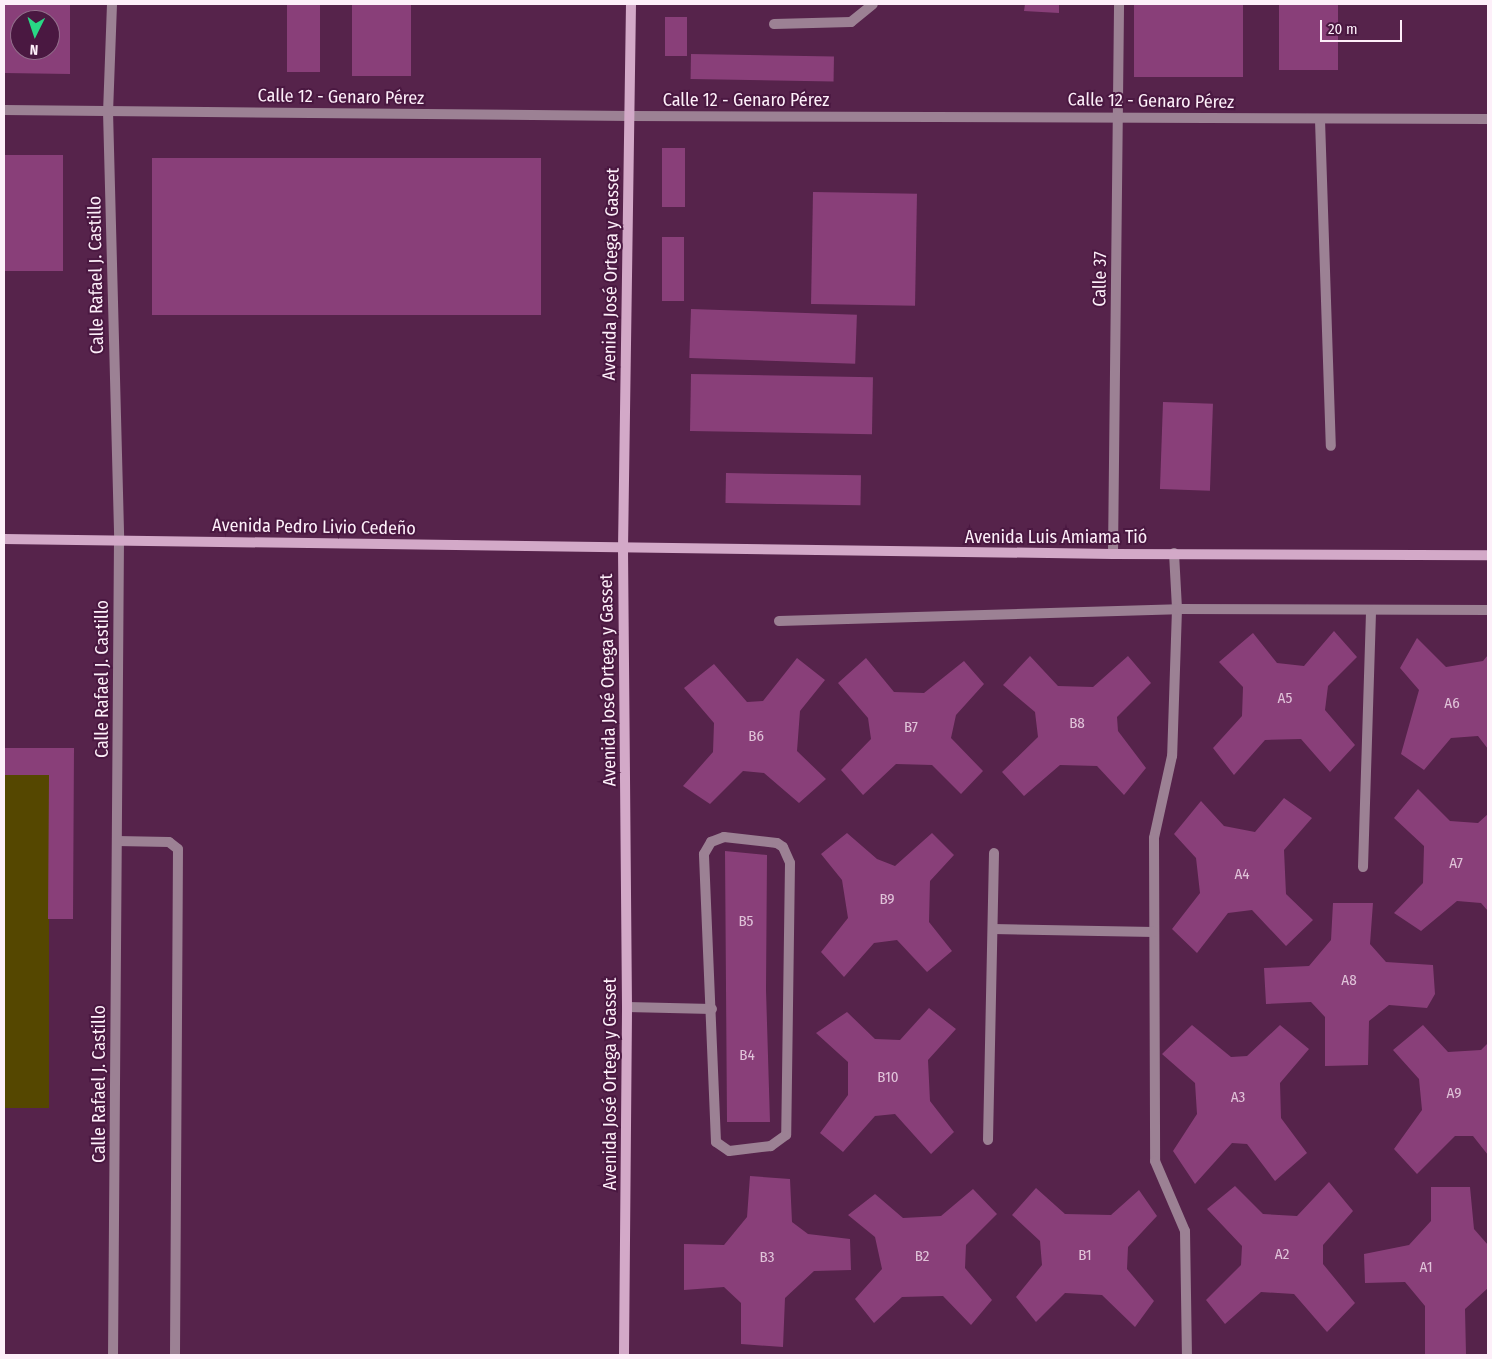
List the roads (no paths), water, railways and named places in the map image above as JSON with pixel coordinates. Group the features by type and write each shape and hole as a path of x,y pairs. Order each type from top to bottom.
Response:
{"main road":[{"name":"Avenida José Ortega y Gasset","path":"624,1355 627,1007 623,549 631,4"},
{"name":"Avenida Pedro Livio Cedeño","path":"4,539 119,539 623,549"},
{"name":"Avenida Luis Amiama Tió","path":"623,549 1488,556"}],"street":[{"name":"Calle Rafael J. Castillo","path":"112,4 108,111 119,539 113,1355"},
{"path":"774,24 851,22 873,4"},
{"name":"Calle 37","path":"1113,554 1119,4"},
{"name":"Calle 12 - Genaro Pérez","path":"4,110 630,116 1118,116 1320,120 1488,119"},
{"path":"1320,120 1331,446"},
{"path":"1174,553 1177,609 1172,756 1154,838 1155,1161 1185,1231 1187,1355"},
{"path":"779,621 1177,609 1488,610"},
{"path":"1363,867 1371,611"},
{"path":"724,837 777,843 783,847 790,863 786,1135 772,1146 729,1151 716,1142 712,1009 704,854 711,842 724,837"},
{"path":"117,840 169,842 178,849 175,1355"},
{"path":"988,1140 994,852"},
{"path":"993,929 1154,932"},
{"path":"627,1007 712,1009"}]}
